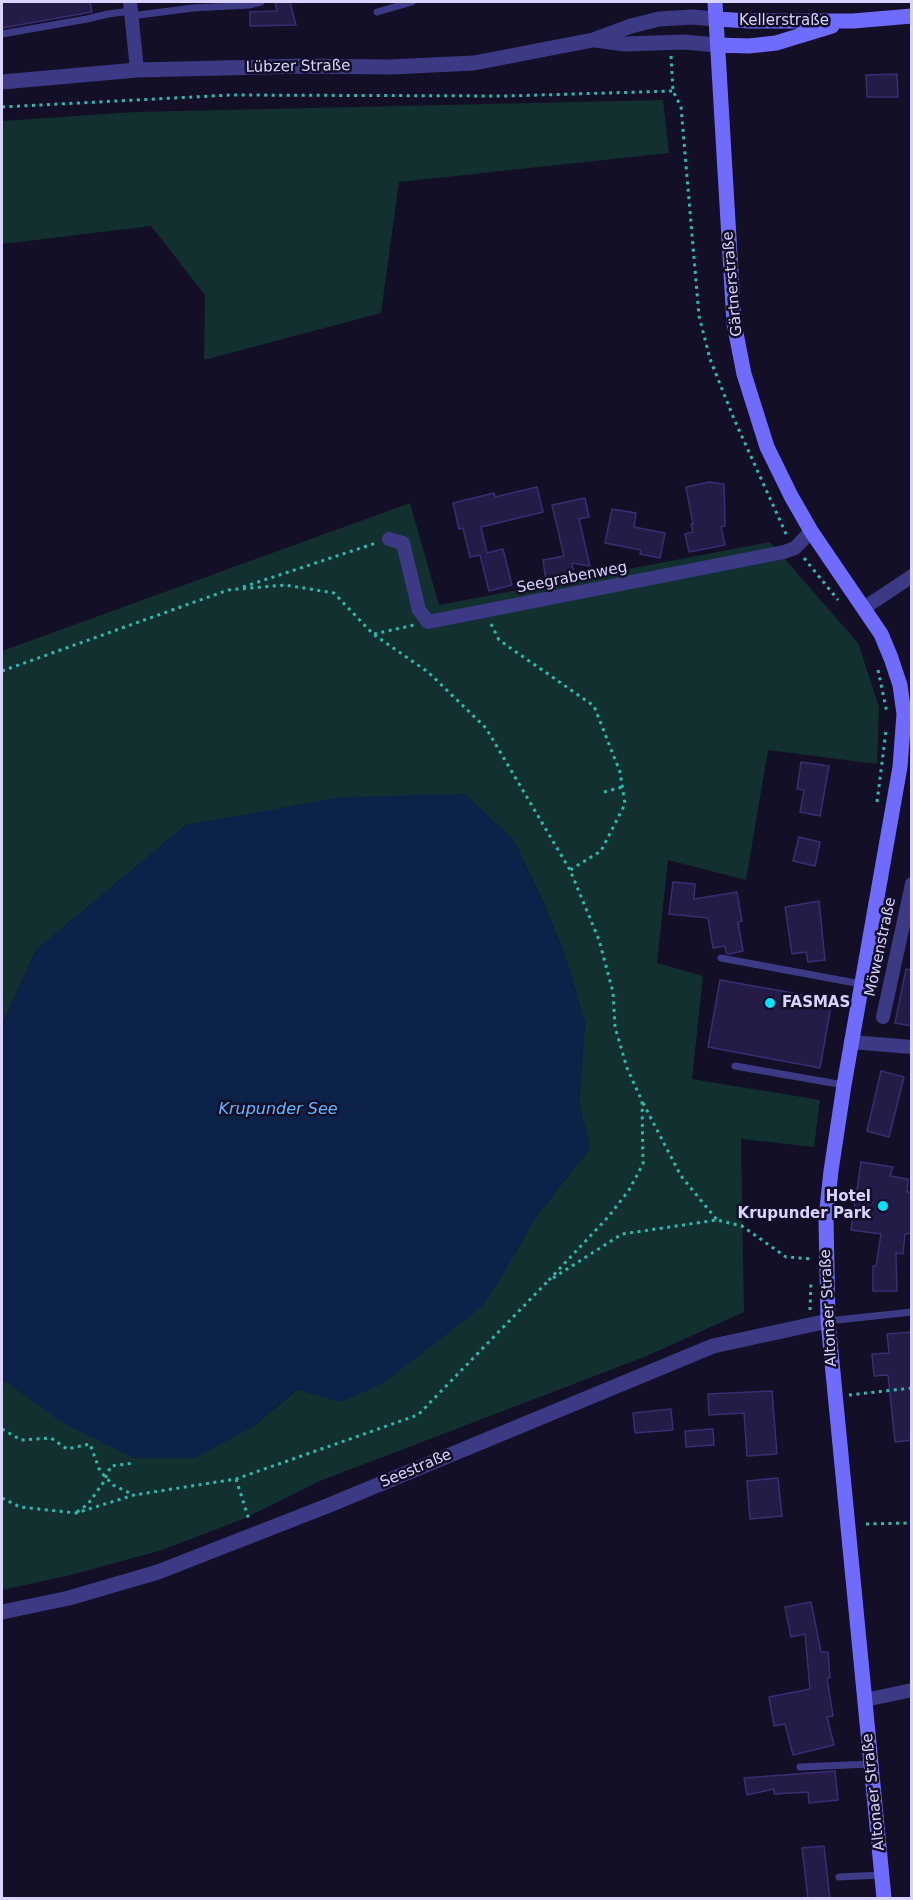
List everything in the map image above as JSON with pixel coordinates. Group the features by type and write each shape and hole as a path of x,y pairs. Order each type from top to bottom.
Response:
{"main road":[{"name":"Gärtnerstraße","path":"715,2 734,323 744,374 767,447 791,496 811,531 864,608"},
{"name":"Kellerstraße","path":"716,20 853,21 912,16"},
{"name":"Kellerstraße","path":"718,45 749,46 776,43 853,21"},
{"name":"Altonaer Straße","path":"864,608 881,634 900,685 904,714 906,769 861,984 831,1171 826,1218 828,1321 884,1899"}],"street":[{"path":"131,10 136,70"},
{"name":"Lübzer Straße","path":"2,82 136,70 305,66 390,67 474,63 593,40 631,26 659,19 692,17 716,20"},
{"name":"Lübzer Straße","path":"593,40 625,44 682,42 718,45"},
{"name":"Seegrabenweg","path":"428,622 784,552 795,548 811,531"},
{"path":"389,539 403,543 419,610 428,622"},
{"path":"864,608 912,576"},
{"name":"Möwenstraße","path":"883,1017 912,884"},
{"path":"851,1042 912,1047"},
{"name":"Seestraße","path":"2,1612 99,1590 201,1557 713,1346 828,1321"},
{"path":"865,1700 912,1690"}],"lane":[{"path":"2,34 131,10 249,5 261,2"},
{"path":"377,12 412,2"},
{"path":"720,958 861,984"},
{"path":"735,1066 844,1085"},
{"path":"828,1321 912,1312"},
{"path":"800,1767 871,1764"},
{"path":"839,1877 882,1875"}],"path":[{"path":"2,107 231,95 507,96 673,91"},
{"path":"236,589 389,539"},
{"path":"2,671 228,590 285,585 334,592 373,634 428,672 486,728 570,870 599,940 613,992 615,1027 627,1068 642,1101 681,1176 717,1220"},
{"path":"485,612 499,640 594,706 620,772 624,804 600,851 570,870"},
{"path":"373,634 428,622"},
{"path":"604,792 622,787"},
{"path":"2,1498 20,1508 76,1513 134,1495 236,1479 418,1414 548,1281 609,1216 629,1190 643,1164 642,1101"},
{"path":"548,1281 622,1234 717,1220 742,1226 786,1257 812,1259"},
{"path":"835,1395 912,1388"},
{"path":"2,1429 21,1440 51,1438 67,1449 90,1444 100,1471 113,1485 134,1495"},
{"path":"76,1513 88,1504 111,1466 134,1463"},
{"path":"236,1479 249,1520"},
{"path":"866,1524 912,1523"}],"green space":[{"path":"663,100 669,153 399,182 381,313 204,360 205,295 151,226 2,244 2,121 135,112"},
{"path":"410,503 439,605 770,542 858,643 879,707 877,764 768,750 746,880 668,860 657,963 703,976 692,1079 820,1100 814,1147 741,1139 744,1312 647,1356 320,1481 243,1519 162,1550 71,1575 2,1590 2,1381 254,1426 298,1389 341,1402 514,1256 532,1222 590,1148 579,1104 585,1023 565,955 513,839 251,814 186,825 36,950 2,1025 2,651"}],"water":[{"name":"Krupunder See","path":"465,794 513,839 565,955 585,1023 579,1104 590,1148 532,1222 483,1306 385,1382 341,1402 297,1389 254,1426 195,1458 134,1458 61,1422 2,1381 2,1025 36,950 186,825 342,797"}],"building":[{"path":"2,2 90,2 92,12 2,28"},
{"path":"275,2 290,2 296,25 250,26 250,12 277,11"},
{"path":"897,74 898,97 867,97 866,75"},
{"path":"709,482 724,484 725,526 721,527 725,545 689,552 685,534 693,532 691,524 693,524 686,487"},
{"path":"537,487 543,512 481,527 487,553 503,549 512,585 489,591 480,555 470,557 463,528 459,529 453,503 494,493 495,497"},
{"path":"585,498 589,517 579,519 590,566 572,563 574,576 546,581 543,560 564,556 552,505"},
{"path":"612,509 636,513 634,527 665,533 660,558 640,554 641,550 605,543"},
{"path":"801,762 829,766 820,816 800,812 804,790 797,789"},
{"path":"799,837 820,842 815,866 793,861"},
{"path":"673,882 695,884 694,899 737,892 742,921 738,922 743,951 729,954 726,953 725,946 713,948 708,918 669,914"},
{"path":"819,901 825,960 808,962 806,952 792,954 785,907"},
{"path":"906,969 912,970 912,1026 895,1023"},
{"path":"720,980 832,1000 820,1068 708,1047"},
{"path":"881,1071 904,1077 889,1137 867,1131"},
{"path":"861,1162 893,1167 890,1176 908,1179 907,1192 912,1192 912,1233 905,1234 903,1254 896,1253 897,1291 873,1291 873,1266 876,1266 881,1234 851,1230"},
{"path":"912,1332 912,1440 895,1442 888,1375 874,1376 872,1354 889,1353 887,1334"},
{"path":"772,1391 777,1454 747,1456 744,1413 709,1415 708,1394"},
{"path":"671,1409 673,1430 635,1433 633,1413"},
{"path":"713,1429 714,1445 686,1447 685,1431"},
{"path":"778,1478 782,1516 750,1519 747,1481"},
{"path":"811,1602 821,1652 828,1652 830,1678 827,1678 833,1716 827,1717 834,1745 793,1755 785,1724 774,1726 769,1697 810,1689 805,1634 791,1637 785,1607"},
{"path":"835,1771 838,1800 809,1803 808,1792 774,1794 774,1789 747,1795 744,1778"},
{"path":"824,1846 830,1899 808,1899 802,1848"}],"place":[{"name":"FASMAS","path":"770,1003"},
{"name":"Hotel Krupunder Park","path":"883,1206"}]}
